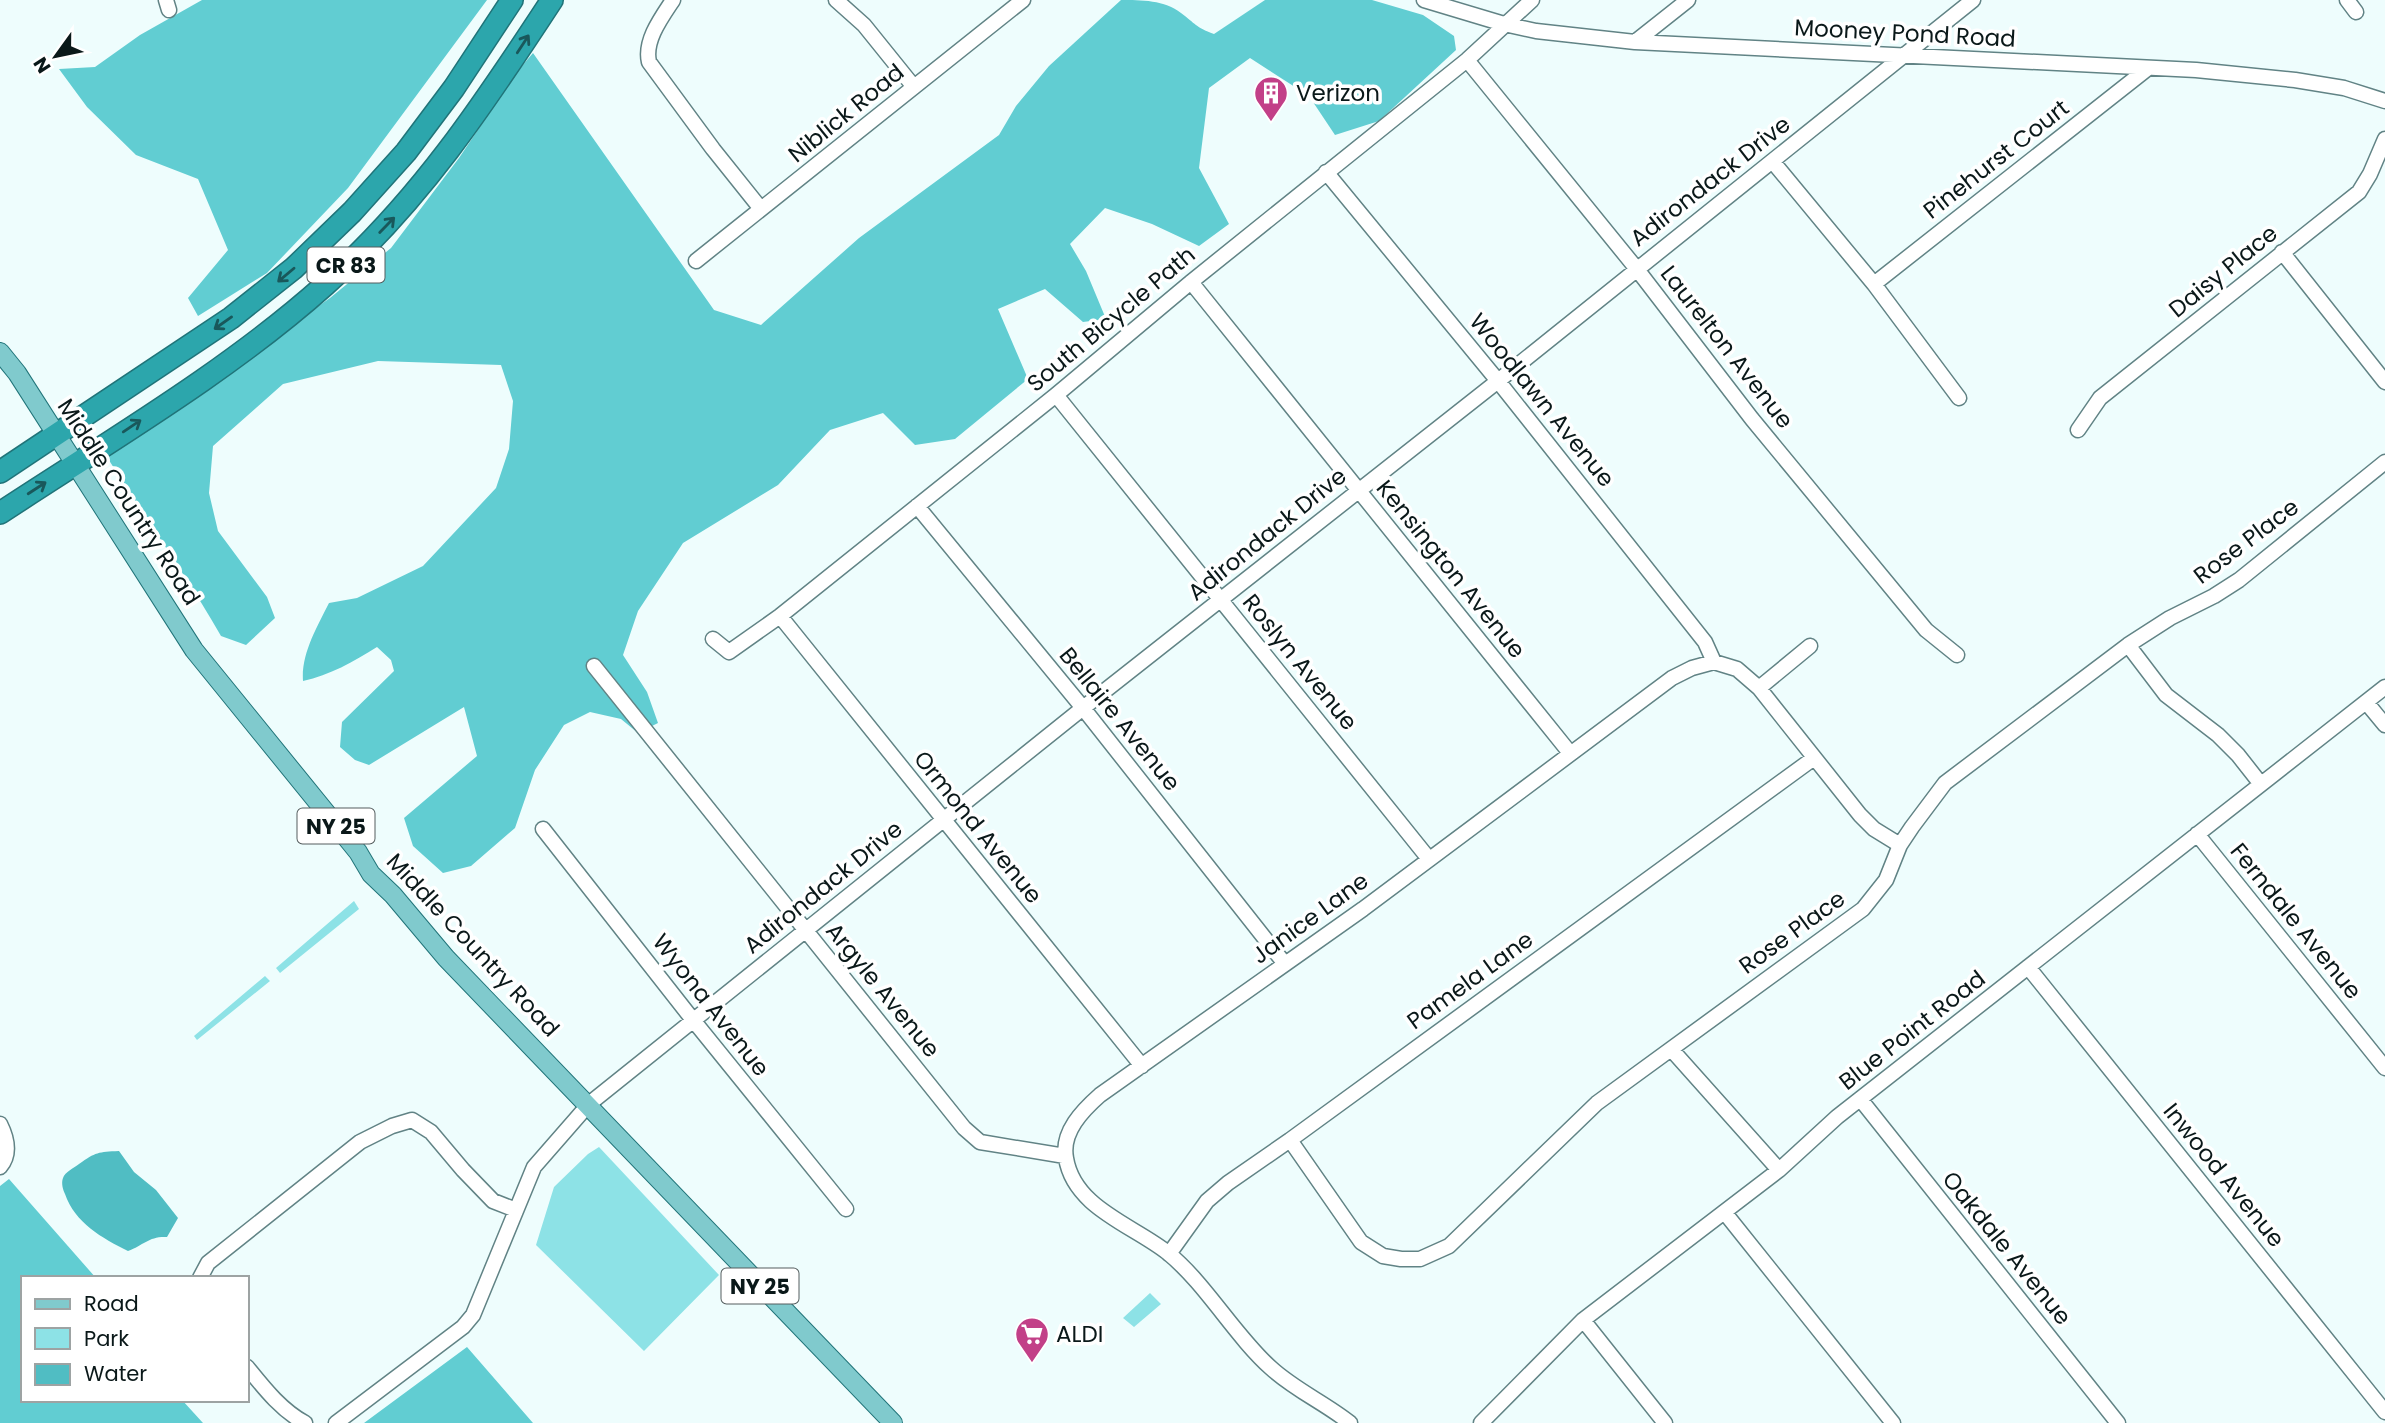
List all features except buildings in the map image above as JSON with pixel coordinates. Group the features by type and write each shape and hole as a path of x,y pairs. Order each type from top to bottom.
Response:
{"highway":[{"name":"CR 83","path":"0,472 231,318 294,268 379,183 433,118 512,0"},
{"name":"CR 83","path":"0,513 256,342 319,291 396,215 443,160 552,0"}],"main road":[{"name":"Middle Country Road","path":"0,352 18,373 194,650 358,852 371,874 393,895 446,958 893,1423"}],"street":[{"path":"673,0 648,44 649,62 761,209"},
{"path":"836,0 864,25 914,87"},
{"name":"Niblick Road","path":"696,261 1023,0"},
{"name":"Mooney Pond Road","path":"1424,0 1536,31 1635,42 2196,70 2344,88 2385,101"},
{"name":"South Bicycle Path","path":"713,639 729,652 780,616 1467,60 1532,0"},
{"path":"1635,42 1688,0"},
{"name":"Adirondack Drive","path":"336,1423 463,1327 473,1315 534,1167 589,1104 1973,0"},
{"name":"Laurelton Avenue","path":"1467,60 1636,268 1752,419 1926,630 1957,656"},
{"name":"Pinehurst Court","path":"1874,284 2147,69"},
{"name":"Daisy Place","path":"2078,430 2100,398 2359,192 2385,139"},
{"path":"1773,162 1874,284 1959,398"},
{"name":"Woodlawn Avenue","path":"1326,172 1498,381 1705,642 1714,662"},
{"path":"2282,252 2385,382"},
{"name":"Kensington Avenue","path":"1191,282 1570,753"},
{"name":"Roslyn Avenue","path":"1056,395 1429,859"},
{"name":"Rose Place","path":"1290,1140 1362,1242 1383,1256 1420,1259 1449,1246 1597,1103 1863,909 1885,880 1900,845 1925,806 1945,783 2128,645 2239,579 2385,462"},
{"name":"Bellaire Avenue","path":"917,506 1083,708 1285,964"},
{"name":"Ormond Avenue","path":"780,616 1142,1066"},
{"path":"2128,645 2166,695 2218,735 2260,783"},
{"path":"1759,688 1810,646"},
{"path":"1714,662 1737,670 1759,688 1874,829 1900,845"},
{"name":"Janice Lane","path":"1065,1156 1069,1134 1081,1112 1363,909 1672,678 1692,668 1714,662"},
{"name":"Argyle Avenue","path":"594,666 964,1128 980,1142 1065,1156"},
{"name":"Blue Point Road","path":"1481,1423 1583,1320 1725,1213 1779,1170 1837,1117 2385,687"},
{"path":"2366,702 2385,725"},
{"name":"Pamela Lane","path":"1169,1254 1207,1201 1228,1183 1814,758"},
{"name":"Wyona Avenue","path":"543,828 693,1020 846,1209"},
{"name":"Ferndale Avenue","path":"2197,834 2385,1068"},
{"name":"Inwood Avenue","path":"2028,967 2385,1412"},
{"path":"1671,1049 1779,1170"},
{"name":"Oakdale Avenue","path":"1861,1100 2118,1423"},
{"path":"201,1276 208,1263 360,1142 391,1126 412,1120 431,1132 493,1201 516,1210"},
{"path":"0,1124 8,1148 0,1167"},
{"path":"1065,1156 1075,1183 1091,1202 1169,1254 1270,1368 1350,1423"},
{"path":"1725,1213 1893,1423"},
{"path":"1583,1320 1665,1423"},
{"path":"248,1368 270,1395 294,1417 305,1423"}],"green space":[{"path":"354,901 359,909 280,973 276,968"},
{"path":"265,976 270,981 197,1040 194,1036"},
{"path":"599,1147 719,1275 644,1351 536,1245 554,1187"},
{"path":"1150,1293 1161,1304 1134,1327 1123,1318"}],"shaded area":[{"path":"202,0 487,0 348,188 267,273 198,316 188,298 228,250 198,179 136,155 87,107 59,69 95,67 140,35"},
{"path":"1121,0 1168,5 1214,34 1265,0 1372,0 1423,15 1454,36 1456,50 1379,121 1335,135 1309,96 1250,58 1209,88 1199,168 1229,224 1199,246 1152,224 1105,208 1070,244 1086,271 1106,319 1083,322 1045,289 998,309 1028,379 955,439 915,445 883,413 830,430 778,485 683,543 638,611 623,655 647,692 658,723 638,733 621,719 590,712 564,725 535,770 515,828 471,866 443,873 413,846 404,818 477,756 464,707 369,765 355,760 340,747 342,722 394,671 391,660 377,647 341,667 303,681 303,671 311,641 329,603 357,598 423,566 496,488 509,449 513,401 501,365 378,361 283,384 213,446 209,493 218,531 267,597 275,618 246,645 221,636 105,454 330,298 391,248 533,53 714,310 761,325 859,238 999,135 1016,106 1049,66"},
{"path":"9,1179 94,1276 21,1276 21,1402 184,1402 203,1423 0,1423 0,1186"},
{"path":"467,1347 533,1423 364,1423"}],"water":[{"path":"119,1151 134,1172 156,1190 178,1218 167,1237 151,1239 128,1251 99,1235 82,1221 70,1204 62,1184 66,1174 89,1157 102,1152"}],"place":[{"name":"Verizon","path":"1271,123"},
{"name":"ALDI","path":"1032,1364"}]}
